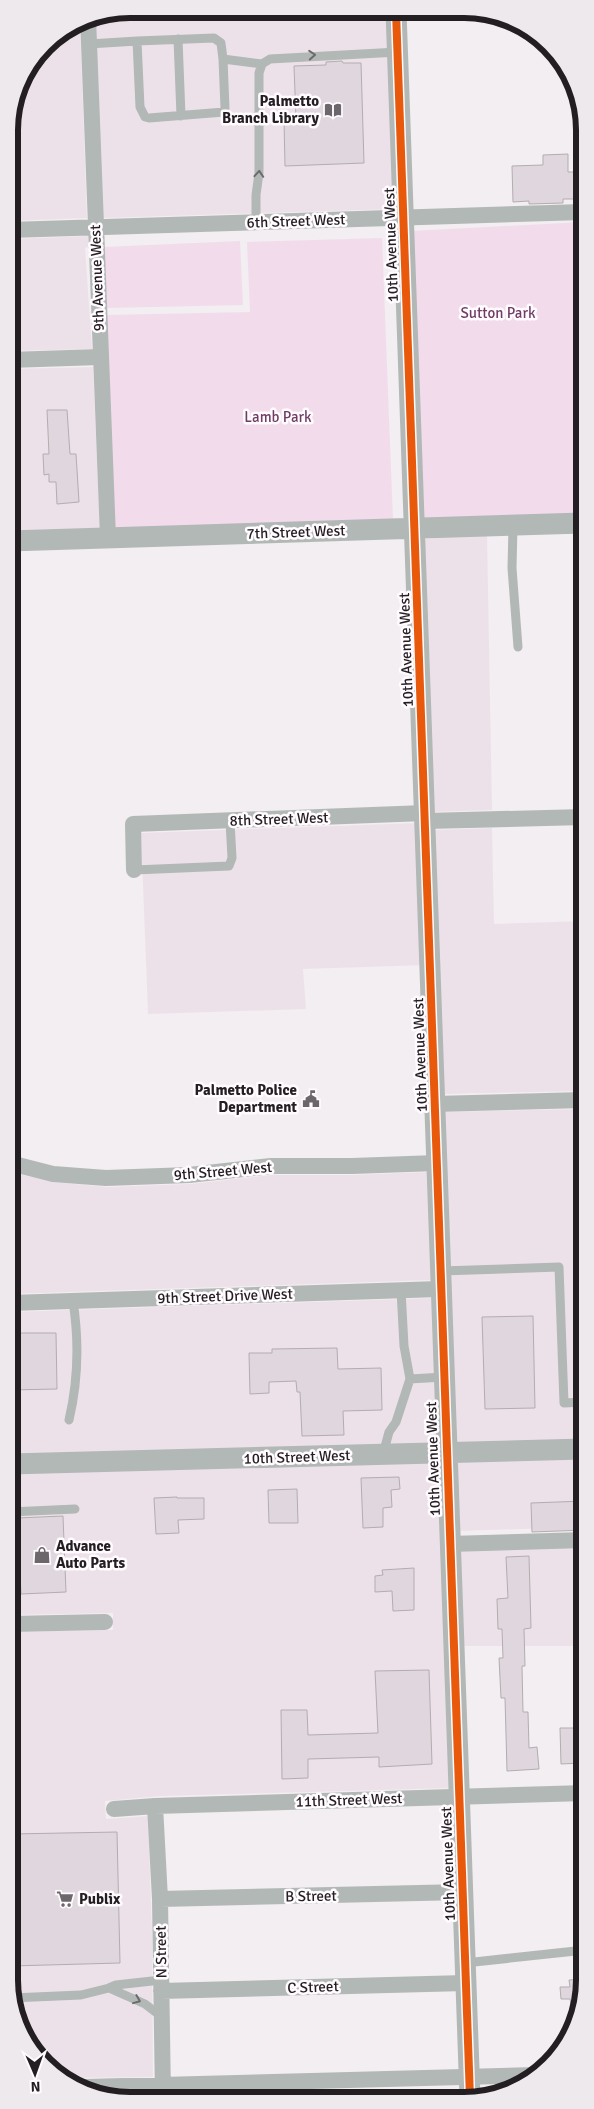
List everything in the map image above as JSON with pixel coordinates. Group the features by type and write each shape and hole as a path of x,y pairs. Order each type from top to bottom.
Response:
{"street":[{"name":"10th Avenue West","path":"396,18 470,2091"},
{"name":"9th Avenue West","path":"88,25 108,538"},
{"name":"6th Street West","path":"18,230 576,212"},
{"path":"18,360 100,357"},
{"name":"7th Street West","path":"18,541 576,523"},
{"name":"8th Street West","path":"134,870 133,824 426,817 576,817"},
{"path":"435,1104 576,1100"},
{"name":"9th Street West","path":"18,1165 53,1174 106,1178 189,1175 271,1166 437,1163"},
{"name":"9th Street Drive West","path":"18,1303 401,1290 440,1280"},
{"name":"10th Street West","path":"18,1464 576,1449"},
{"path":"449,1544 576,1540"},
{"path":"18,1624 105,1622"},
{"name":"11th Street West","path":"114,1809 155,1806 576,1793"},
{"name":"N Street","path":"155,1806 160,1899 163,2092"},
{"name":"B Street","path":"160,1899 463,1892"},
{"name":"C Street","path":"161,1986 465,1973"},
{"path":"103,2088 163,2092 523,2075"}],"lane":[{"path":"89,44 137,41 178,39 217,38 221,43 223,60 226,108 224,112 145,117 141,113 140,108 137,41"},
{"path":"178,39 181,116"},
{"path":"223,60 262,64 270,59 278,58 398,52"},
{"path":"256,222 256,195 259,173 259,74 262,64"},
{"path":"513,525 512,568 518,648"},
{"path":"134,870 229,866 232,858 230,821"},
{"path":"440,1280 559,1266 564,1403 576,1402"},
{"path":"383,1455 388,1432 396,1422 410,1379 404,1346 401,1290"},
{"path":"69,1420 76,1383 77,1356 74,1301"},
{"path":"410,1379 444,1377"},
{"path":"18,1512 75,1509"},
{"path":"465,1973 576,1952"},
{"path":"19,1998 81,1995 109,1988 116,1984 161,1986"},
{"path":"109,1988 145,2004 162,2017"}],"shaded area":[{"path":"115,18 388,18 396,209 103,218 95,23"},
{"path":"80,29 87,218 18,221 18,115 21,100 36,67 45,56 67,36"},
{"path":"88,236 88,247 85,248 92,349 18,351 18,239"},
{"path":"93,367 100,530 18,532 18,369"},
{"path":"487,535 492,810 433,812 423,539"},
{"path":"418,823 426,965 303,969 306,1009 148,1014 141,833"},
{"path":"492,828 494,924 576,921 576,1091 443,1094 434,830"},
{"path":"576,1109 576,1440 455,1444 443,1112"},
{"path":"429,1172 432,1280 18,1294 18,1174 53,1182 107,1187 190,1184 271,1175 352,1175"},
{"path":"432,1298 439,1444 18,1455 18,1312"},
{"path":"576,1458 576,1527 458,1531 455,1462"},
{"path":"440,1462 451,1788 161,1796 105,1801 106,1819 148,1816 152,1934 153,2077 76,2078 60,2067 60,2049 42,2049 32,2036 23,2016 18,1987 18,1632 113,1630 113,1613 18,1615 18,1473"},
{"path":"576,1544 576,1646 462,1646 458,1548"}],"green space":[{"name":"Sutton Park","path":"576,222 576,517 420,523 411,231"},
{"name":"Lamb Park","path":"382,238 393,520 112,533 106,315 250,312 247,242"},
{"path":"240,241 243,305 107,308 104,247"}],"building":[{"name":"Palmetto Branch Library","path":"342,61 343,63 361,63 364,163 285,166 284,120 296,119 294,66 326,65 326,62"},
{"path":"568,154 568,172 576,172 576,199 563,199 563,203 529,204 529,201 513,202 512,166 543,165 543,155"},
{"path":"47,410 67,410 70,454 76,454 79,502 57,504 56,482 49,482 49,474 44,475 43,454 49,454"},
{"path":"533,1316 535,1408 485,1409 482,1317"},
{"path":"18,1333 56,1333 57,1389 18,1390"},
{"path":"337,1348 338,1369 381,1368 382,1410 343,1411 344,1435 302,1436 300,1392 297,1392 296,1381 269,1382 269,1393 250,1394 249,1353 272,1353 272,1349"},
{"path":"399,1477 400,1489 391,1490 392,1507 383,1508 383,1527 363,1528 361,1478"},
{"path":"297,1489 298,1523 269,1523 268,1490"},
{"path":"154,1498 204,1498 204,1519 178,1520 179,1533 156,1534"},
{"path":"576,1501 576,1530 532,1532 531,1503"},
{"name":"Advance Auto Parts","path":"63,1516 66,1592 21,1594 18,1518"},
{"path":"529,1556 531,1628 524,1629 525,1666 522,1666 523,1712 528,1712 529,1748 537,1747 539,1769 507,1771 505,1698 501,1698 499,1658 503,1658 502,1629 498,1629 497,1599 508,1598 506,1557"},
{"path":"414,1568 414,1610 393,1611 392,1591 375,1592 375,1576 383,1575 382,1570"},
{"path":"429,1670 432,1764 379,1767 379,1757 308,1759 308,1778 282,1779 281,1710 307,1710 308,1735 378,1733 375,1671"},
{"path":"560,1728 576,1728 576,1763 561,1764"},
{"name":"Publix","path":"117,1832 120,1963 18,1966 18,1834"},
{"path":"569,1980 576,1980 574,2004 571,2004 570,1999 561,1999 560,1987 570,1987"}],"cycle path":[{"path":"396,18 470,2091"}],"place":[{"name":"Palmetto Branch Library","path":"333,110"},
{"name":"Palmetto Police Department","path":"311,1099"},
{"name":"Advance Auto Parts","path":"42,1555"},
{"name":"Publix","path":"65,1899"}]}
